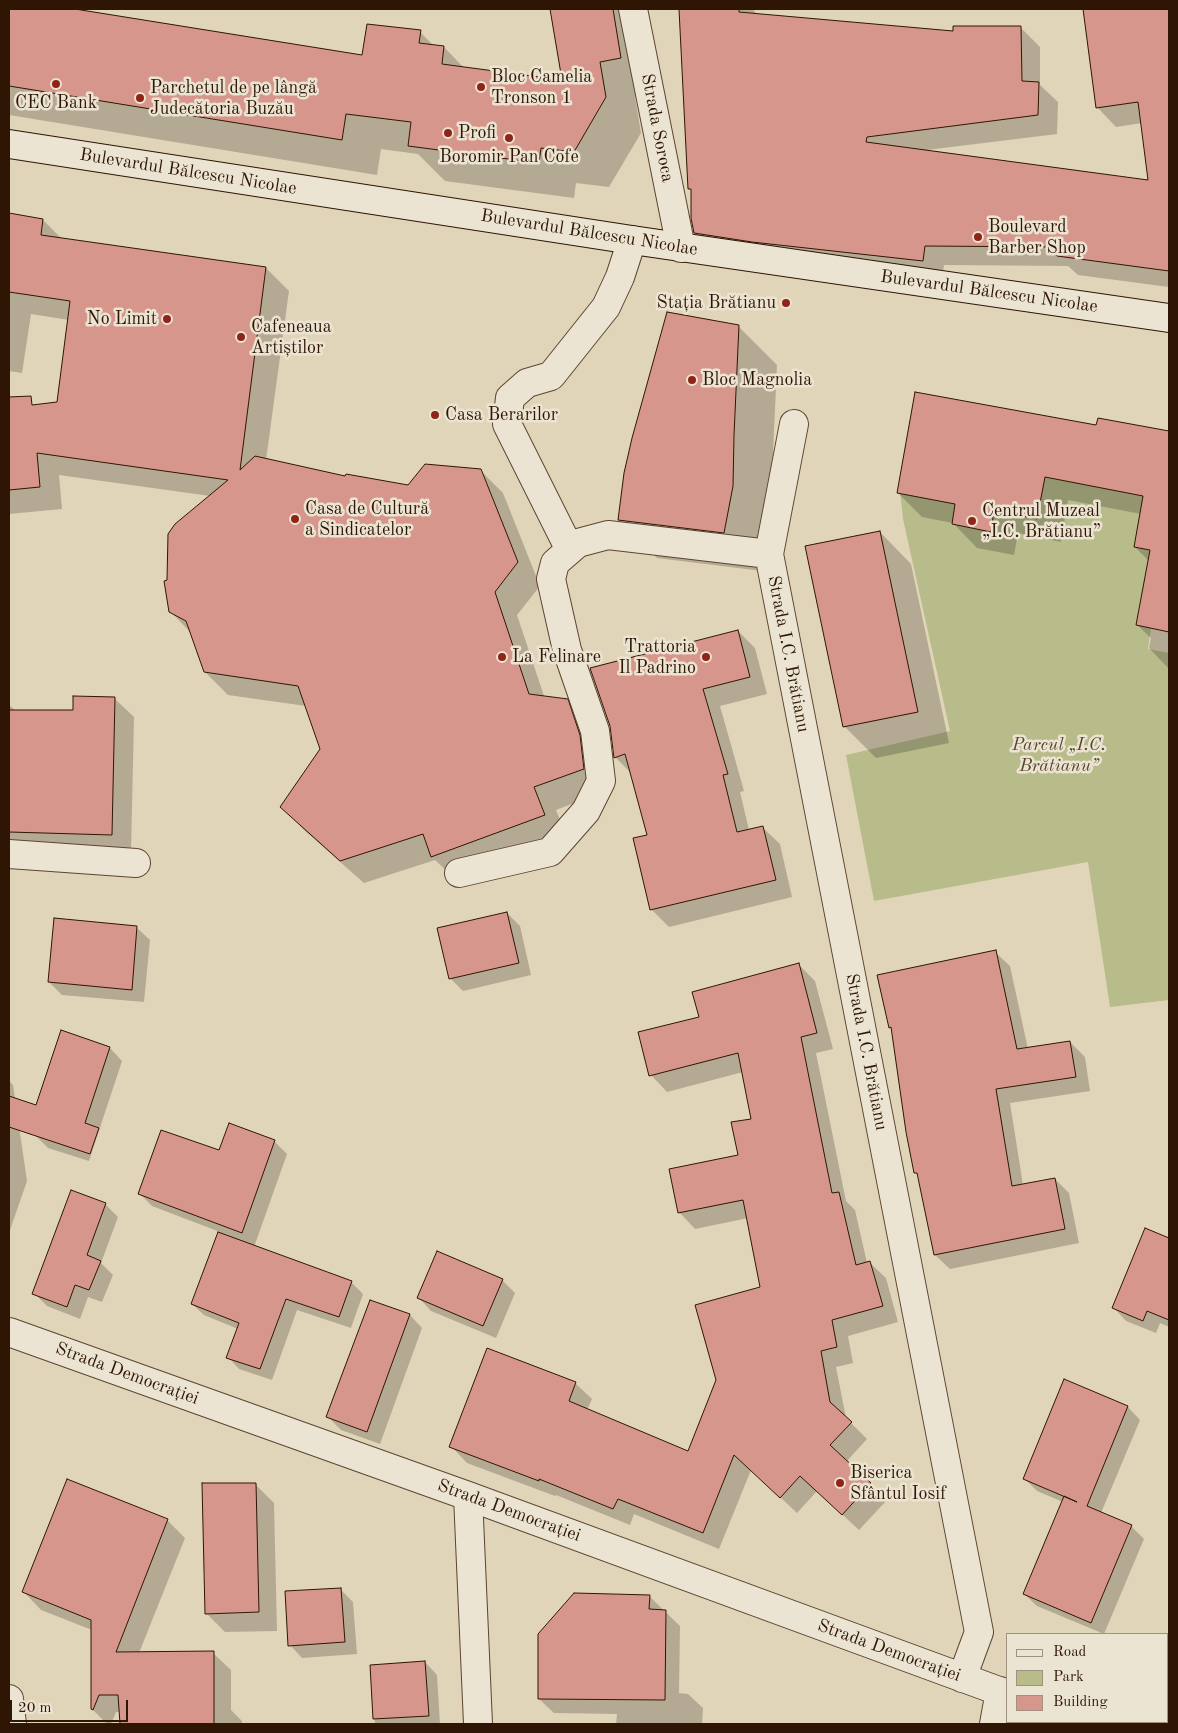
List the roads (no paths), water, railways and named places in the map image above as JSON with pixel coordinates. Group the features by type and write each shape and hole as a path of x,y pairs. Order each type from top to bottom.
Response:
{"street":[{"name":"Strada Soroca","path":"633,9 681,248"},
{"name":"Bulevardul Bălcescu Nicolae","path":"9,144 681,248 1169,318"},
{"path":"570,550 507,424 510,398 527,383 551,376 606,308 620,277 632,240"},
{"name":"Strada I.C. Brătianu","path":"794,424 769,554 979,1632 962,1678"},
{"path":"459,873 550,852 586,811 601,781 595,731 567,650 551,579 555,563 578,543 608,535 769,554"},
{"path":"9,854 136,863"},
{"name":"Strada Democrației","path":"9,1332 468,1496 1003,1692"},
{"path":"468,1496 478,1724"},
{"path":"994,1724 1003,1692"},
{"path":"9,1699 12,1724"}],"place":[{"name":"CEC Bank","path":"56,84"},
{"name":"Bloc Camelia Tronson 1","path":"481,87"},
{"name":"Parchetul de pe lângă Judecătoria Buzău","path":"140,98"},
{"name":"Profi","path":"448,133"},
{"name":"Boromir Pan Cofe","path":"509,138"},
{"name":"Boulevard Barber Shop","path":"978,237"},
{"name":"Stația Brătianu","path":"786,303"},
{"name":"No Limit","path":"167,319"},
{"name":"Cafeneaua Artiștilor","path":"241,337"},
{"name":"Bloc Magnolia","path":"692,380"},
{"name":"Casa Berarilor","path":"435,415"},
{"name":"Casa de Cultură a Sindicatelor","path":"295,519"},
{"name":"Centrul Muzeal „I.C. Brătianu”","path":"972,521"},
{"name":"La Felinare","path":"502,657"},
{"name":"Trattoria Il Padrino","path":"706,657"},
{"name":"Biserica Sfântul Iosif","path":"840,1483"}],"park label":[{"name":"Parcul „I.C. Brătianu”","path":"1059,755"}]}
